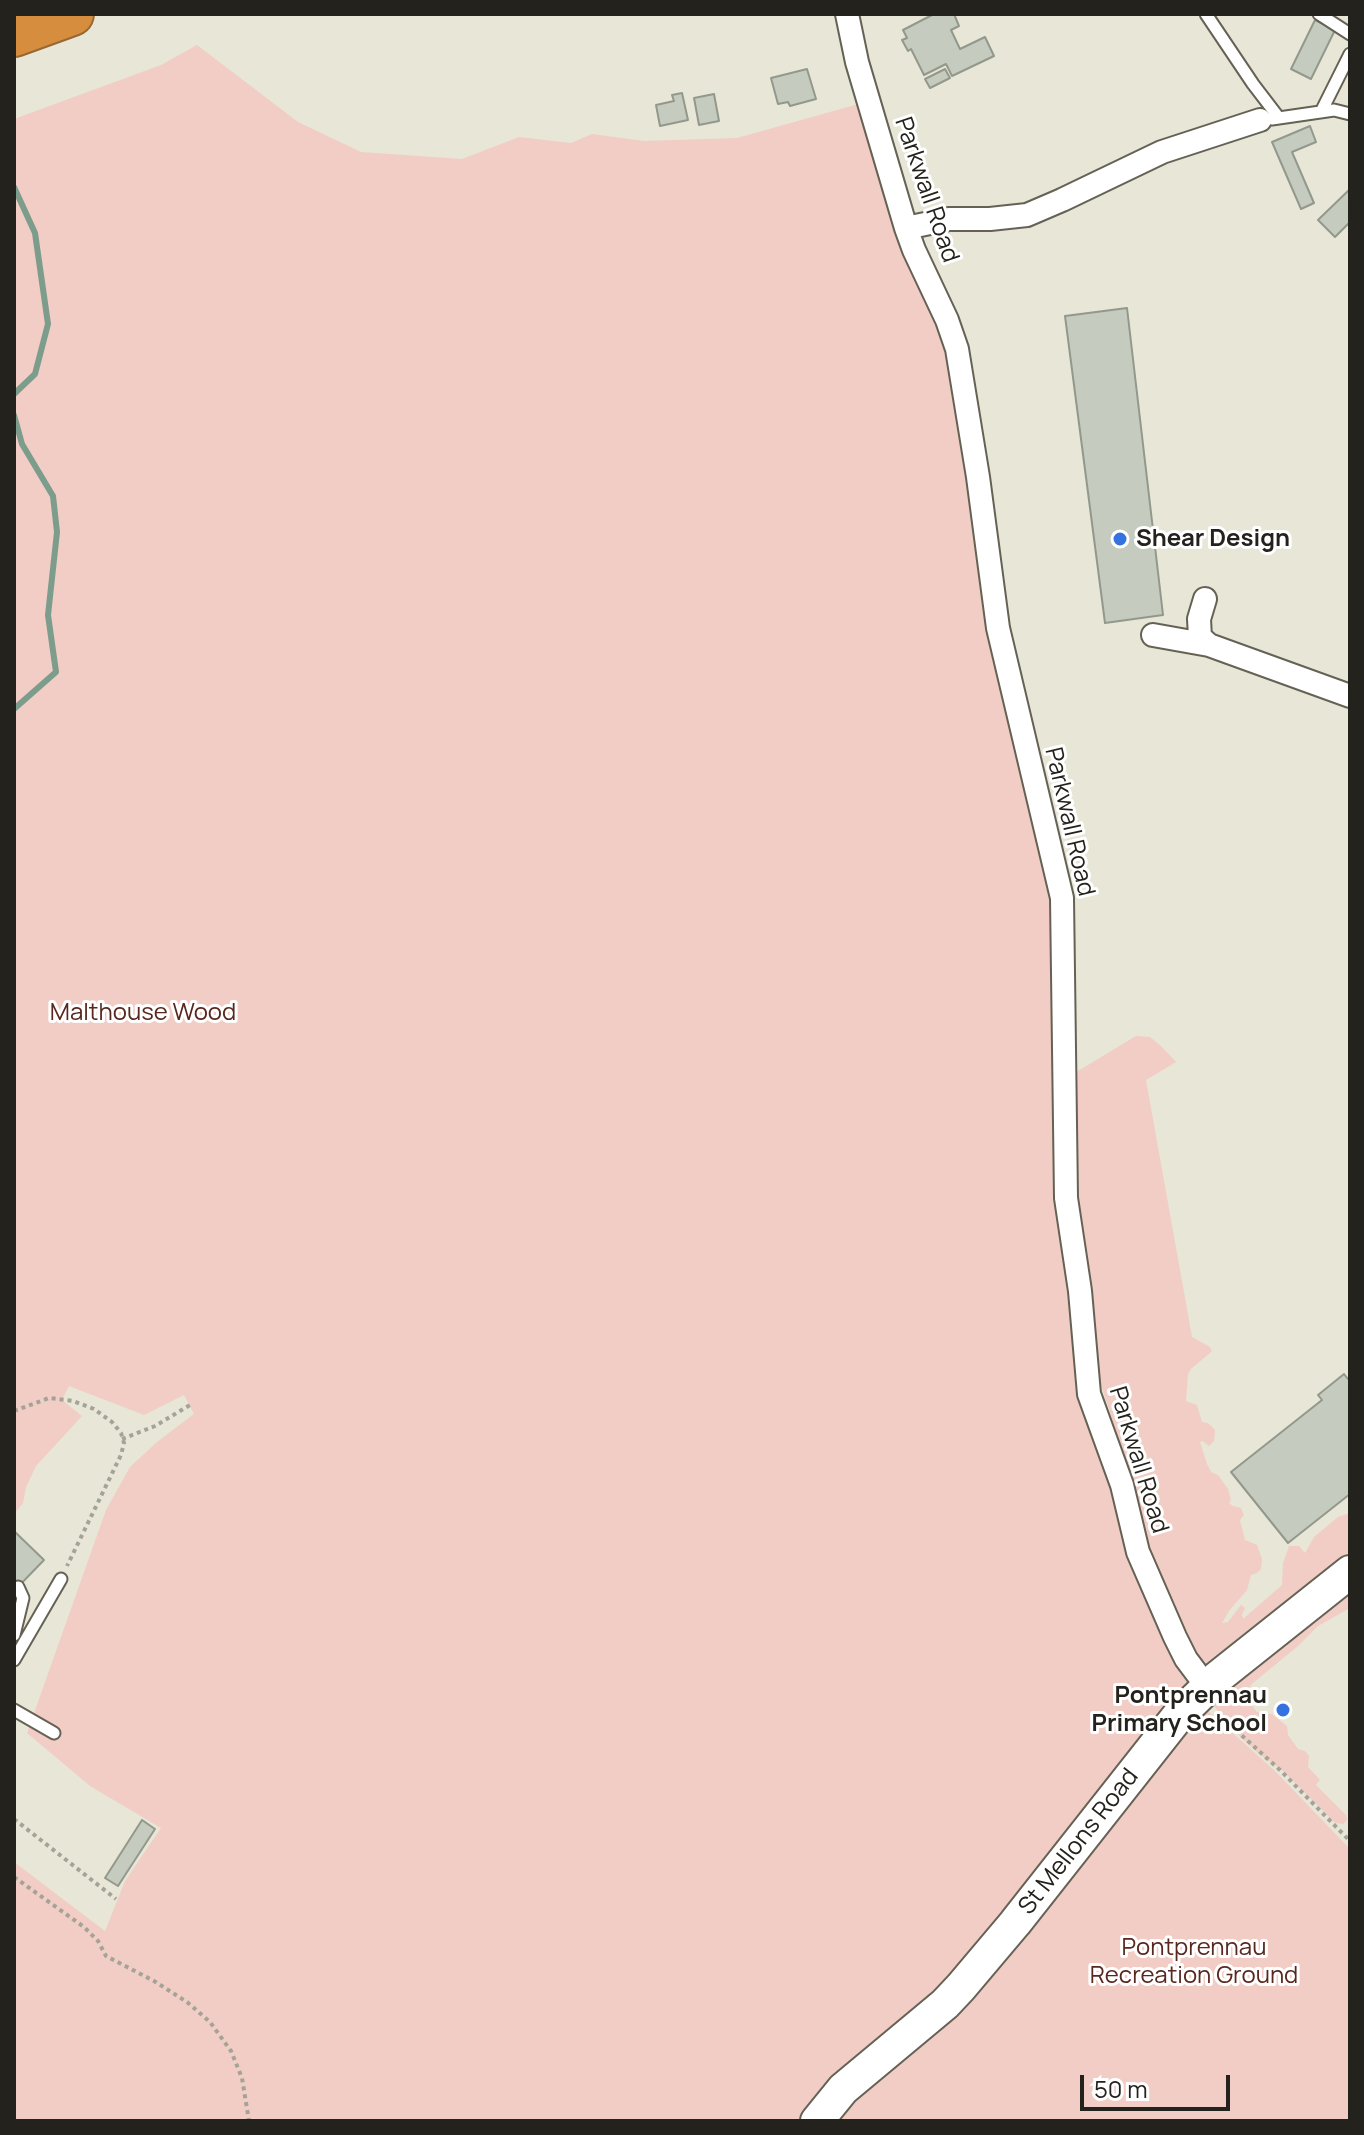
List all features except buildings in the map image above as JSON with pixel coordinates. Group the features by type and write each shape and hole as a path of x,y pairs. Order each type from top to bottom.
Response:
{"highway":[{"path":"14,35 72,14"}],"main road":[{"name":"St Mellons Road","path":"817,2121 854,2079 961,1987 1172,1723 1210,1699 1350,1572"}],"street":[{"name":"Parkwall Road","path":"847,14 857,62 906,228 957,349 998,628 1062,898 1066,1198 1080,1291 1089,1394 1122,1485 1138,1552 1175,1637 1210,1699"},
{"path":"906,228 949,219 1027,215 1162,152 1269,119"},
{"path":"1205,599 1199,619 1200,637 1209,645"},
{"path":"1153,635 1209,645 1350,696"}],"lane":[{"path":"1206,14 1253,84 1269,119 1334,110 1350,114"},
{"path":"1319,14 1350,34"},
{"path":"1321,112 1350,54"},
{"path":"14,1660 61,1579"},
{"path":"14,1635 23,1598 18,1587"},
{"path":"14,1710 54,1733"}],"path":[{"path":"14,1411 49,1398 73,1401 94,1409 112,1422 124,1443 61,1579"},
{"path":"122,1439 155,1426 190,1405"},
{"path":"1210,1699 1350,1841"},
{"path":"14,1819 116,1899"},
{"path":"14,1877 84,1927 98,1941 106,1956 154,1981 187,2002 210,2022 231,2051 242,2078 249,2121"}],"green space":[{"name":"Malthouse Wood","path":"197,45 298,122 361,152 462,159 519,137 571,143 592,134 644,141 737,138 862,103 949,347 1005,711 1052,888 1060,1214 1081,1409 1156,1573 1133,1482 1097,1373 1095,1326 1074,1180 1073,1074 1136,1036 1150,1037 1176,1062 1146,1080 1192,1337 1212,1351 1188,1374 1186,1401 1197,1405 1202,1422 1215,1430 1214,1441 1209,1446 1200,1442 1207,1464 1228,1489 1229,1503 1241,1508 1244,1515 1240,1520 1245,1540 1257,1545 1262,1559 1261,1569 1251,1575 1247,1590 1222,1623 1228,1622 1241,1605 1245,1608 1243,1619 1282,1585 1283,1563 1289,1546 1299,1546 1305,1553 1314,1537 1338,1517 1350,1513 1350,1608 1318,1626 1243,1695 1257,1712 1272,1714 1287,1726 1288,1735 1298,1749 1309,1756 1308,1767 1320,1780 1316,1785 1346,1815 1347,1820 1343,1824 1335,1823 1282,1770 1259,1754 1226,1723 1210,1702 1212,1665 1206,1665 1011,1917 805,2121 14,2121 14,1862 105,1931 125,1881 161,1828 90,1786 27,1733 106,1510 130,1467 194,1414 184,1395 144,1415 69,1386 62,1400 82,1416 36,1466 26,1487 23,1503 14,1514 14,119 161,65"},
{"name":"Pontprennau Recreation Ground","path":"1200,1709 1207,1710 1275,1771 1350,1849 1350,2121 828,2121"}],"waterway":[{"path":"14,187 35,233 48,324 35,374 14,394"},
{"path":"14,415 22,444 53,496 57,532 48,615 56,672 14,709"}],"place":[{"name":"Shear Design","path":"1120,539"},
{"name":"Pontprennau Primary School","path":"1283,1710"}]}
